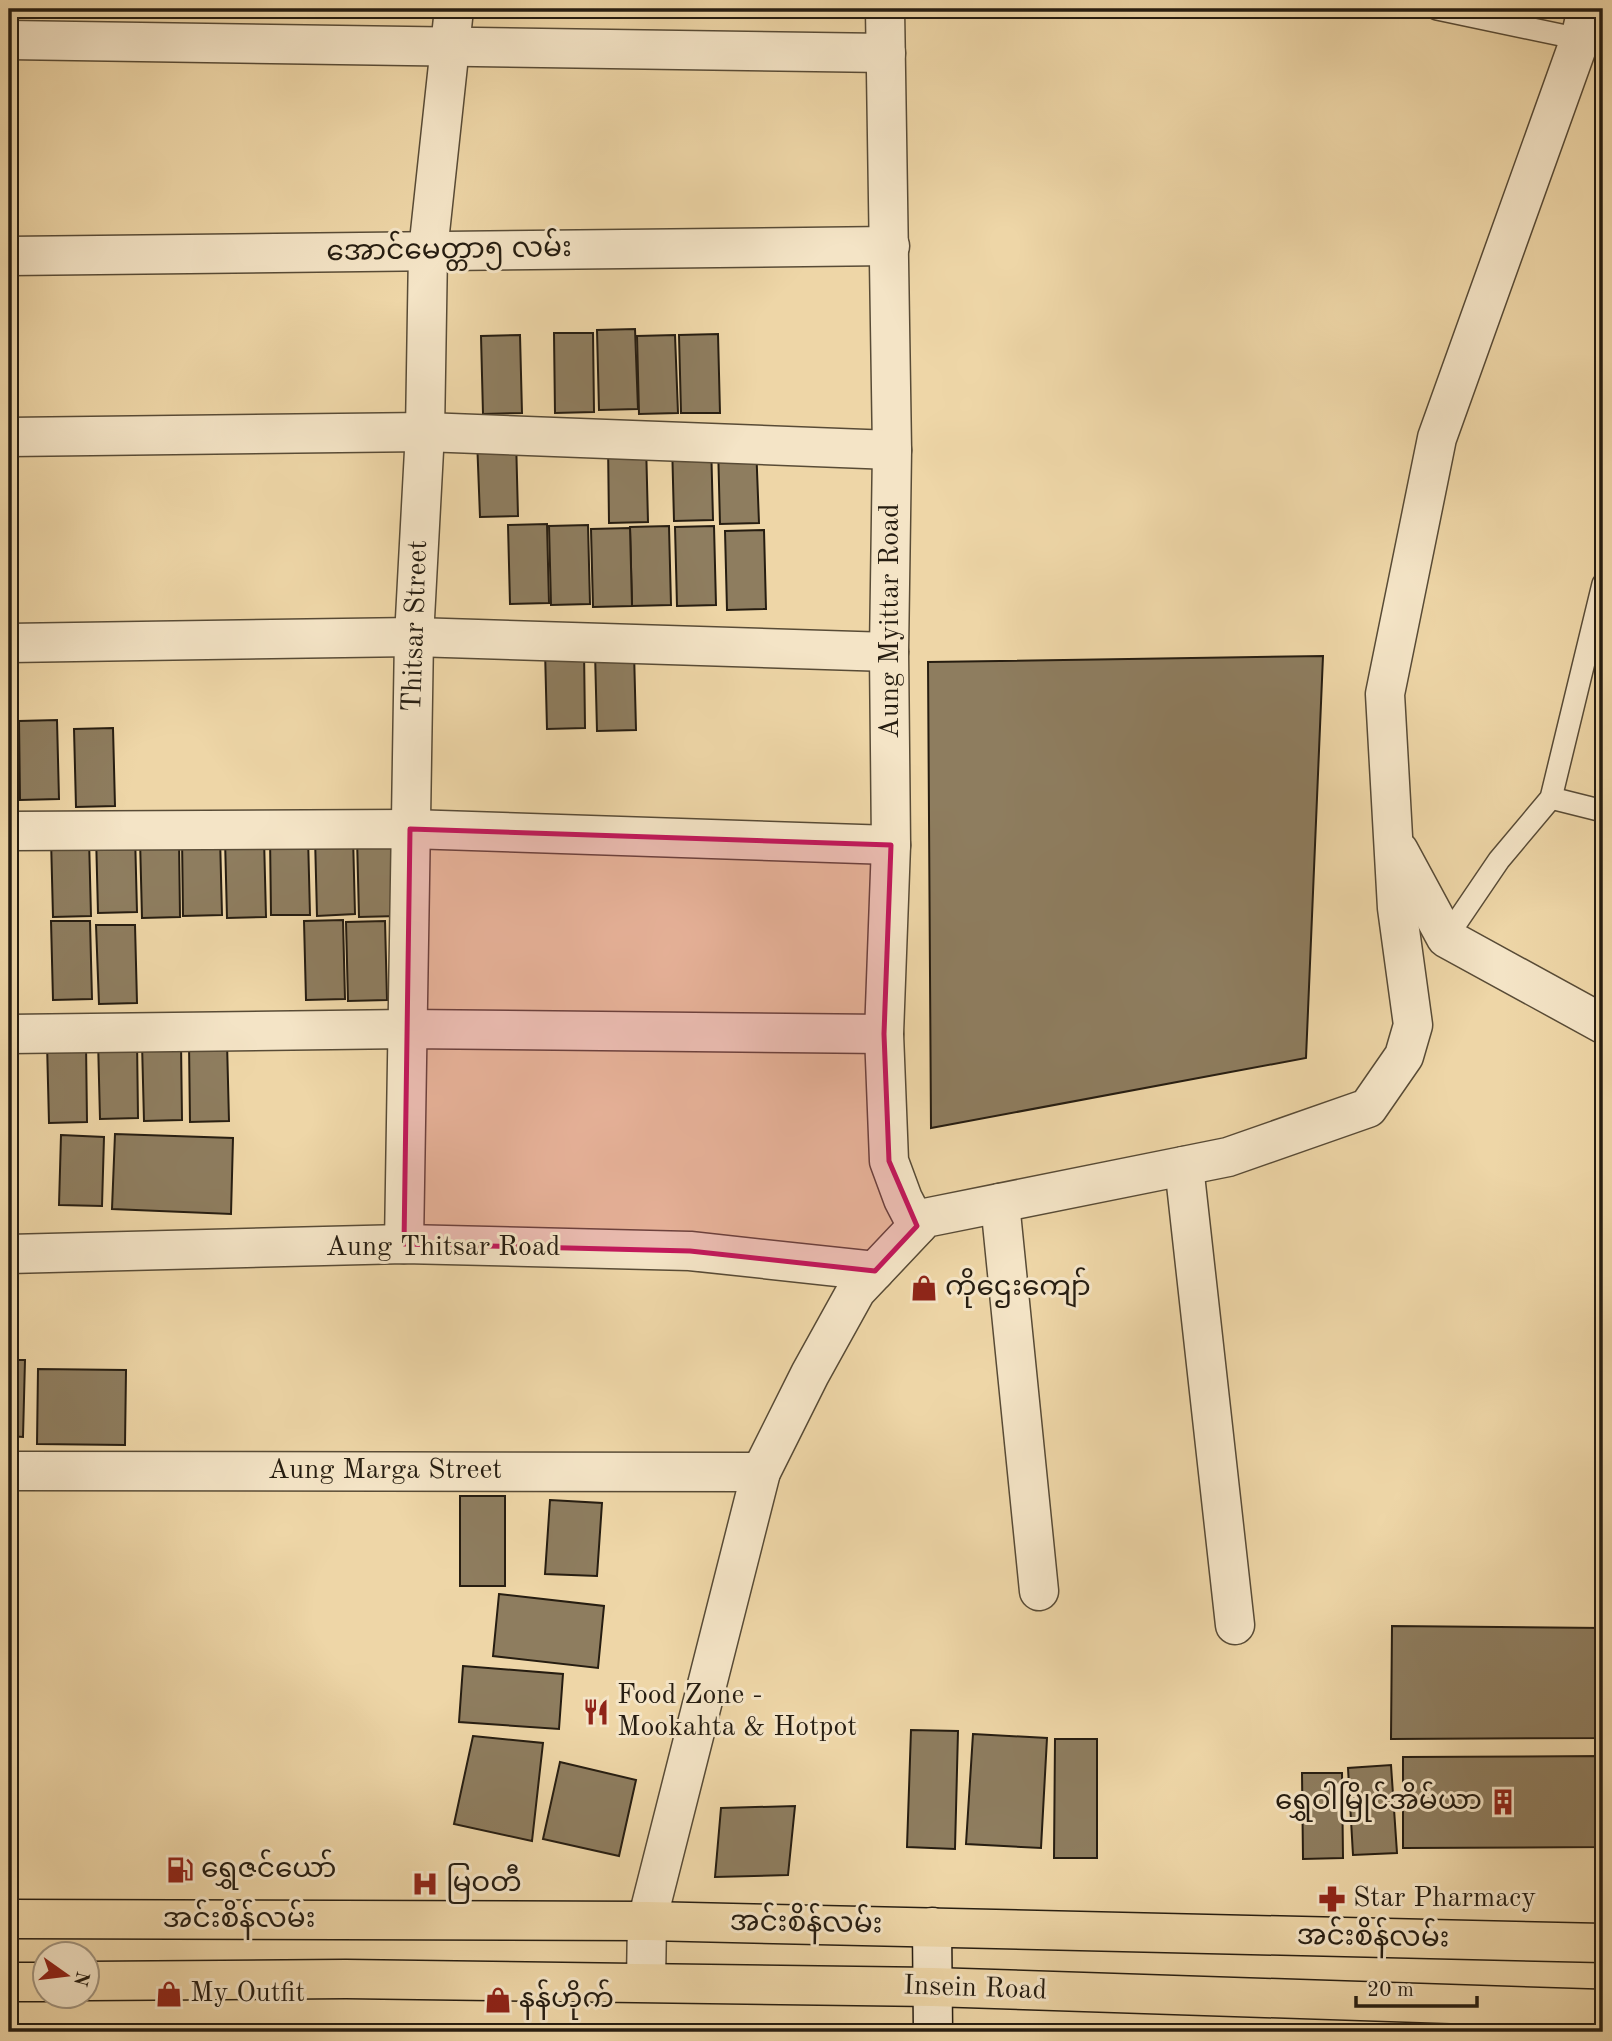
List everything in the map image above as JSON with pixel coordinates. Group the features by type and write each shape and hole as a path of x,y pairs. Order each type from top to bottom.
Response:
{"main road":[{"name":"အင်းစိန်လမ်း","path":"9,1919 647,1921 1603,1943"},
{"name":"Insein Road","path":"102,1981 346,1979 933,1987 1603,2009"},
{"path":"9,1982 32,1982"}],"street":[{"name":"Thitsar Street","path":"404,1244 414,637 425,432 428,251 454,9"},
{"name":"Aung Myittar Road","path":"885,9 892,450 889,652 891,845 884,1034 889,1161 917,1226"},
{"path":"646,1982 647,1921 761,1472 810,1374 856,1292 925,1218 1228,1157 1368,1108 1404,1056 1413,1025 1397,908 1385,694 1437,438 1583,24"},
{"path":"9,40 886,53"},
{"name":"အောင်မေတ္တာ၅ လမ်း","path":"9,256 890,246"},
{"path":"9,437 425,432 892,450"},
{"path":"9,643 414,637 889,652"},
{"path":"9,831 410,829 891,845"},
{"path":"1393,841 1446,938 1603,1024"},
{"path":"9,1034 407,1029 884,1034"},
{"path":"1184,1166 1235,1625"},
{"path":"1000,1203 1039,1591"},
{"name":"Aung Thitsar Road","path":"9,1254 404,1244 690,1251 875,1270"},
{"name":"Aung Marga Street","path":"9,1471 761,1472"},
{"path":"932,1927 933,2032"}],"lane":[{"path":"1437,9 1583,24"},
{"path":"1446,938 1499,860 1550,798 1603,584"},
{"path":"1550,798 1603,811"}],"highlighted area":[{"path":"410,829 891,845 884,1034 889,1161 917,1226 875,1271 690,1251 404,1244"}],"building":[{"path":"635,329 638,409 599,410 597,330"},
{"path":"554,333 593,333 594,412 555,413"},
{"path":"718,334 720,413 681,413 679,335"},
{"path":"520,335 522,413 483,414 481,336"},
{"path":"675,335 678,413 639,414 637,336"},
{"path":"516,438 518,516 480,517 477,439"},
{"path":"711,441 713,520 674,521 672,442"},
{"path":"608,443 646,443 648,522 609,523"},
{"path":"756,444 759,523 720,524 718,445"},
{"path":"547,524 549,603 510,604 508,525"},
{"path":"588,525 590,604 551,605 549,526"},
{"path":"669,526 671,605 632,606 630,527"},
{"path":"714,526 716,605 677,606 675,527"},
{"path":"630,528 632,606 593,607 591,529"},
{"path":"764,530 766,609 727,610 725,531"},
{"path":"584,649 585,728 547,729 545,650"},
{"path":"634,651 636,730 597,731 595,652"},
{"path":"1323,656 1306,1058 931,1128 928,662"},
{"path":"57,720 59,799 20,800 19,721"},
{"path":"113,728 115,806 76,807 74,729"},
{"path":"135,834 137,912 98,913 96,835"},
{"path":"308,836 310,915 271,915 270,837"},
{"path":"353,836 355,914 317,916 315,837"},
{"path":"179,837 180,917 142,918 140,839"},
{"path":"182,837 220,837 222,915 183,916"},
{"path":"396,837 398,916 359,917 357,838"},
{"path":"89,838 91,916 53,917 51,839"},
{"path":"264,838 266,917 227,918 225,839"},
{"path":"9,843 14,843 16,922 9,922"},
{"path":"343,920 345,999 306,1000 304,921"},
{"path":"51,921 90,921 92,999 53,1000"},
{"path":"385,921 387,1000 348,1001 346,922"},
{"path":"96,925 135,925 137,1003 99,1004"},
{"path":"137,1039 138,1118 100,1119 98,1040"},
{"path":"181,1042 182,1120 144,1121 142,1043"},
{"path":"227,1042 229,1121 190,1122 189,1043"},
{"path":"47,1043 86,1043 87,1122 49,1123"},
{"path":"115,1134 233,1138 231,1214 112,1209"},
{"path":"61,1135 104,1137 102,1206 59,1205"},
{"path":"9,1360 25,1360 23,1437 9,1436"},
{"path":"38,1369 126,1370 125,1445 37,1444"},
{"path":"460,1496 505,1496 505,1586 460,1586"},
{"path":"550,1500 602,1503 597,1576 545,1574"},
{"path":"499,1594 604,1606 598,1668 493,1656"},
{"path":"1392,1626 1603,1628 1603,1738 1391,1739"},
{"path":"463,1666 563,1674 559,1729 459,1722"},
{"path":"911,1730 958,1731 955,1849 907,1847"},
{"path":"973,1734 1047,1738 1041,1848 966,1844"},
{"path":"473,1736 543,1743 532,1841 454,1824"},
{"path":"1055,1739 1097,1739 1097,1858 1054,1858"},
{"name":"ရွှေဝါမြိုင်အိမ်ယာ","path":"1603,1756 1603,1847 1403,1848 1403,1757"},
{"path":"560,1762 636,1780 619,1856 543,1839"},
{"path":"1391,1765 1397,1853 1353,1855 1348,1768"},
{"path":"1302,1773 1342,1773 1343,1858 1303,1859"},
{"path":"795,1806 788,1875 715,1877 721,1808"},
{"path":"276,2026 276,2032 224,2032 226,2028"}],"place":[{"name":"ကိုဌေးကျော်","path":"924,1288"},
{"name":"Food Zone - Mookahta & Hotpot","path":"596,1712"},
{"name":"ရွှေဝါမြိုင်အိမ်ယာ","path":"1503,1802"},
{"name":"ရွှေဇင်ယော်","path":"180,1870"},
{"name":"မြဝတီ","path":"425,1884"},
{"name":"Star Pharmacy","path":"1332,1899"},
{"name":"My Outfit","path":"169,1994"},
{"name":"နန်ဟိုက်","path":"498,2000"}]}
